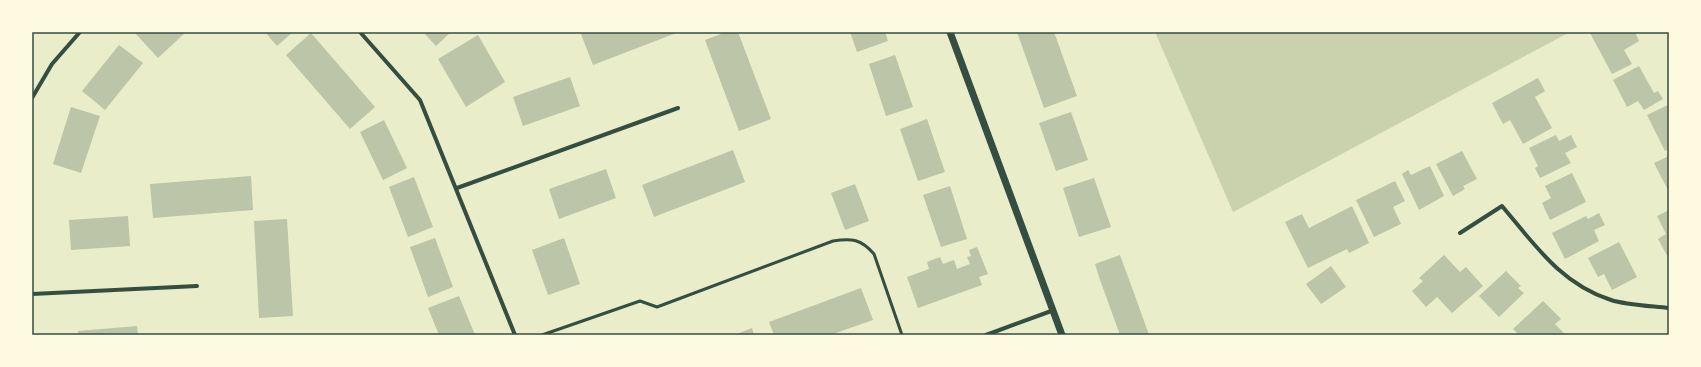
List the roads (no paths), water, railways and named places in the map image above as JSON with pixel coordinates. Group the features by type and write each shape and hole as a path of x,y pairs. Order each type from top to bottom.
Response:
{"street":[{"path":"32,98 52,64 80,32"},
{"path":"360,32 420,100 457,188 515,335"},
{"path":"950,32 1062,335"},
{"path":"457,188 678,108"},
{"path":"1460,233 1502,206 1552,266 1582,288 1613,301 1669,308"},
{"path":"32,294 197,286"},
{"path":"986,335 1054,310"}],"lane":[{"path":"542,335 640,301 657,307 833,241 844,239 856,240 867,246 874,254 902,335"}]}
